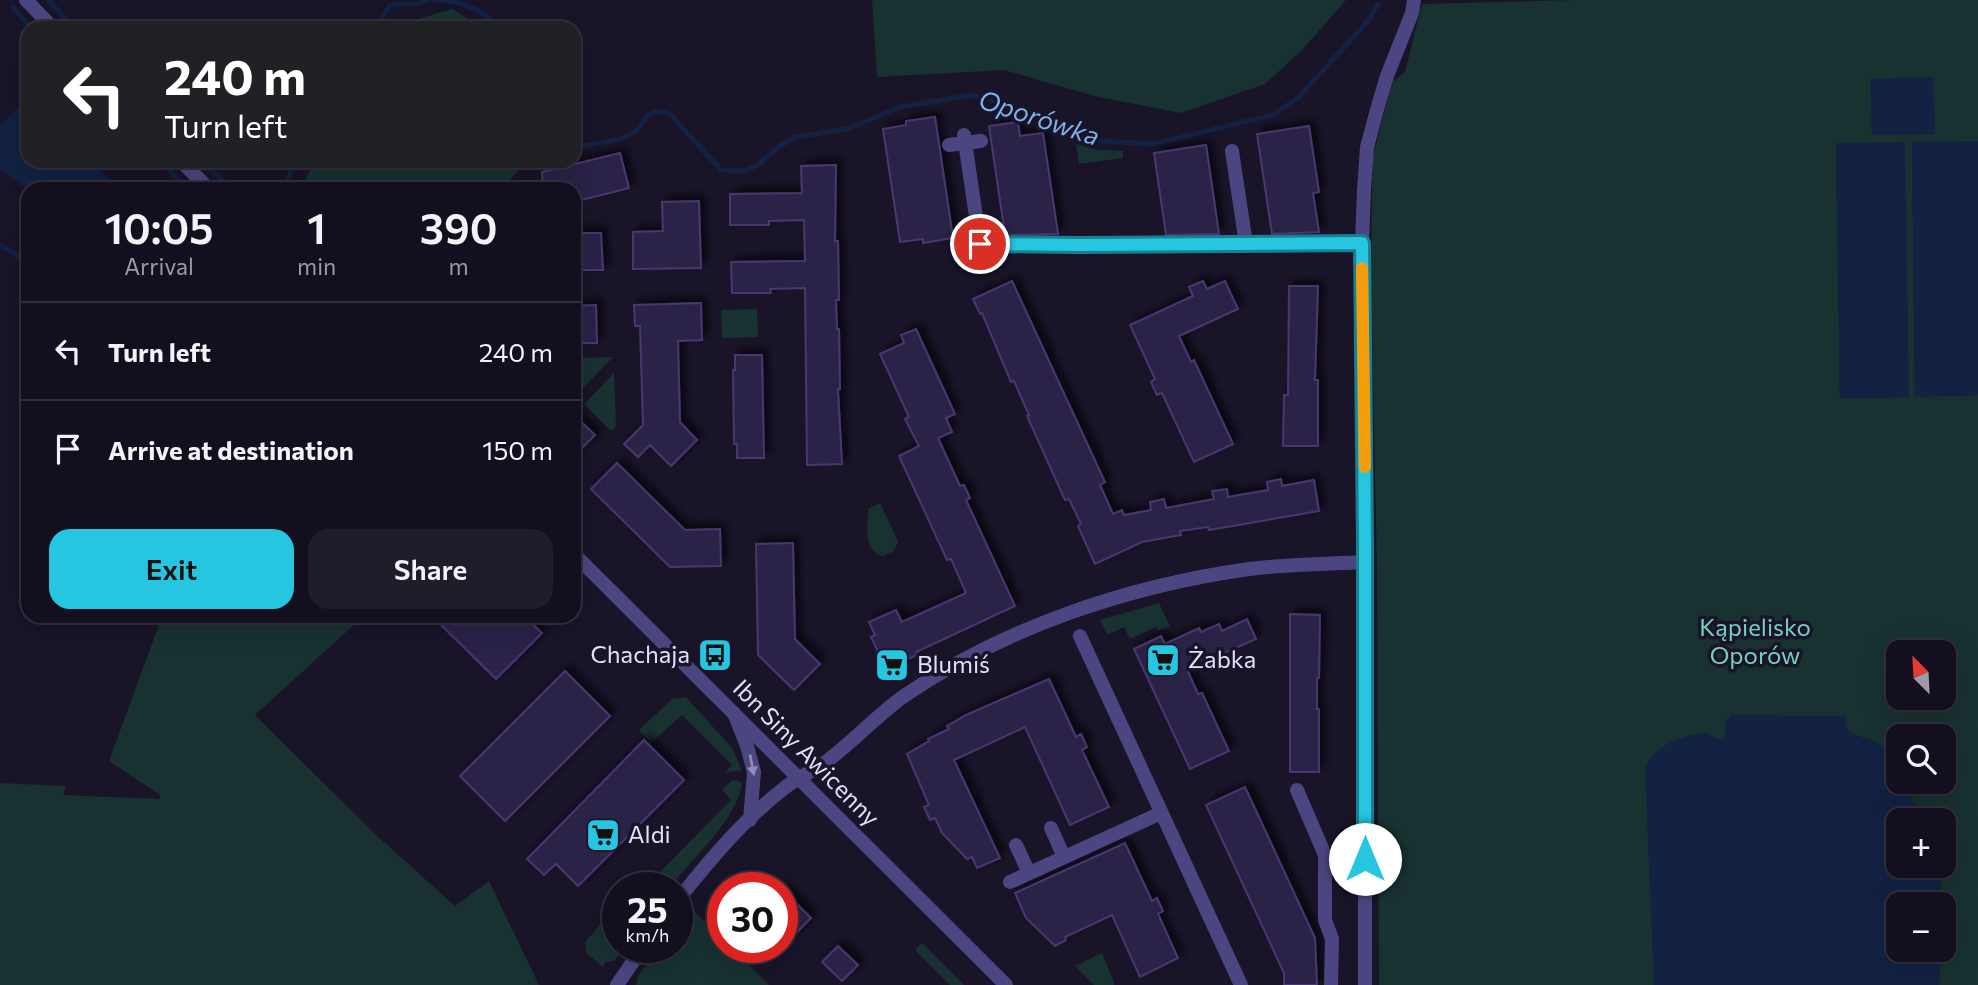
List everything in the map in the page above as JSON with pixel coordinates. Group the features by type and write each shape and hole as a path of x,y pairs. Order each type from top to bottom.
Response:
{"street":[{"path":"26,0 46,21"},
{"path":"1365,985 1362,243 1367,147 1382,88 1412,13 1414,0"},
{"path":"964,139 980,244 1362,243"},
{"path":"949,145 964,139 981,141"},
{"path":"1232,151 1246,244"},
{"path":"188,168 202,182"},
{"name":"Ibn Siny Awicenny","path":"581,561 1006,985"},
{"path":"693,881 764,804 798,777 826,762 878,716 929,680 988,649 1069,613 1148,589 1214,575 1278,566 1365,562"},
{"path":"1080,636 1241,985"},
{"path":"734,713 754,772 750,820"},
{"path":"1297,790 1325,855 1325,920 1332,939 1331,985"},
{"path":"1010,882 1161,813"},
{"path":"1051,828 1064,857"},
{"path":"1016,845 1028,873"},
{"path":"617,985 632,963"}],"green space":[{"path":"872,0 1346,0 1302,50 1265,84 1181,113 1098,97 1004,70 877,77"},
{"name":"Kąpielisko Oporów","path":"1575,0 1978,0 1978,141 1912,143 1915,396 1978,395 1978,985 1379,985 1377,572 1371,271 1373,155 1393,81 1405,72 1422,4","holes":["1836,144 1909,397 1840,398"]},
{"path":"452,9 472,21 412,21"},
{"path":"1076,144 1098,150 1123,151 1123,158 1079,164"},
{"path":"311,168 520,168 508,182 304,182"},
{"path":"757,309 758,337 722,338 721,310"},
{"path":"613,357 581,390 581,358"},
{"path":"614,373 616,426 611,431 584,404"},
{"path":"880,503 898,541 894,551 883,556 872,549 867,530 868,509"},
{"path":"1159,603 1170,626 1159,631 1156,627 1130,639 1124,627 1107,635 1100,620"},
{"path":"159,623 356,623 255,715 374,833 455,906 489,881 539,985 0,985 0,783 66,786 63,795 160,799 160,795 109,761"},
{"path":"686,697 732,748 742,770 724,773 732,765 682,715 651,743 639,730 672,699"},
{"path":"731,781 742,783 739,796 723,824 683,872 660,872 731,800 722,790"},
{"path":"693,913 696,913 707,924 707,963 747,963 769,985 636,985 638,976 647,963 693,963"},
{"path":"600,925 603,967 586,953 585,942"},
{"path":"922,943 964,985 950,985 915,950"},
{"path":"1102,953 1114,985 1094,985 1075,966"}],"water":[{"path":"1933,77 1935,134 1872,135 1870,79"},
{"path":"21,106 21,168 98,168 111,182 21,182 21,185 0,170 0,126"},
{"path":"1978,141 1978,395 1915,397 1912,142"},
{"path":"1905,142 1909,397 1840,398 1836,143"},
{"path":"1731,715 1845,716 1847,730 1878,743 1884,750 1886,794 1909,794 1918,808 1886,808 1886,878 1940,878 1941,892 1886,892 1886,962 1941,962 1939,985 1654,985 1645,767 1662,747 1678,739 1705,732 1717,739 1724,737 1726,722"}],"building":[{"path":"935,117 953,238 923,243 923,239 900,242 883,129 906,125 906,121"},
{"path":"1018,122 1020,136 1043,133 1058,234 1005,235 989,126"},
{"path":"1309,126 1319,192 1313,193 1319,232 1272,234 1257,134"},
{"path":"1206,145 1219,234 1166,235 1154,153"},
{"path":"620,153 629,188 581,200 581,182 543,182 542,172 558,168 581,168 581,162"},
{"path":"836,165 835,241 838,241 839,300 836,300 842,464 807,465 805,288 770,289 771,293 732,293 731,262 805,261 804,220 769,221 769,225 730,225 730,194 802,193 801,166"},
{"path":"699,201 701,268 633,269 633,232 663,231 662,202"},
{"path":"581,233 601,233 603,270 581,270"},
{"path":"1012,281 1105,482 1100,485 1113,514 1122,510 1124,515 1151,510 1150,502 1164,499 1166,508 1214,499 1212,491 1227,489 1228,497 1268,490 1267,482 1281,479 1282,486 1314,480 1319,511 1209,530 1208,527 1180,531 1181,535 1142,542 1095,564 1078,526 1081,524 1069,499 1065,500 1014,381 1011,382 982,313 980,314 973,299"},
{"path":"1203,281 1207,289 1225,281 1238,309 1179,336 1191,362 1194,360 1233,444 1194,462 1162,393 1157,395 1151,382 1155,379 1130,325 1193,296 1189,287"},
{"path":"1289,286 1318,286 1315,380 1318,380 1318,446 1283,446 1284,395 1288,395"},
{"path":"701,303 702,340 678,341 680,422 697,440 671,466 650,445 638,457 624,444 643,425 640,326 635,326 634,305"},
{"path":"596,305 597,343 581,343 581,306"},
{"path":"916,329 955,414 946,418 952,432 938,438 960,486 964,485 970,498 966,500 1015,606 916,652 917,655 886,669 871,637 875,635 869,622 896,610 902,622 966,593 951,559 947,560 899,456 919,446 905,419 909,417 880,354 904,343 901,335"},
{"path":"735,355 762,355 764,458 737,458 737,444 734,444"},
{"path":"581,422 595,435 581,449"},
{"path":"617,463 685,530 720,529 721,566 670,567 591,489"},
{"path":"793,543 795,639 820,664 794,690 758,655 756,544"},
{"path":"1290,614 1320,615 1317,678 1319,772 1290,772"},
{"path":"1247,619 1256,639 1186,667 1198,694 1202,693 1229,751 1190,769 1134,649 1161,636 1165,644 1199,628 1201,632 1219,624 1222,631"},
{"path":"439,623 531,623 542,633 496,679"},
{"path":"565,671 610,716 505,821 460,776"},
{"path":"1049,679 1076,737 1081,734 1087,747 1082,750 1109,807 1070,825 1025,727 954,760 1000,858 977,868 972,857 967,859 942,833 935,818 930,820 924,807 929,805 907,754 929,741 928,739 949,729 947,726 966,715"},
{"path":"644,740 684,780 578,886 556,864 544,875 527,859"},
{"path":"1245,787 1315,938 1317,985 1284,985 1284,973 1206,805"},
{"path":"1125,843 1152,901 1157,898 1163,911 1158,914 1178,958 1140,977 1112,915 1065,937 1066,940 1055,946 1026,918 1015,893"},
{"path":"798,905 811,918 798,931"},
{"path":"838,946 858,965 842,981 822,962"}],"waterway":[{"path":"48,0 68,21"},
{"name":"Oporówka","path":"380,21 390,5 416,4 429,0"},
{"name":"Oporówka","path":"435,0 470,7 491,21"},
{"name":"Oporówka","path":"581,145 630,135 650,114 661,112 670,114 721,170 745,171 758,165 778,147 795,137 847,129 901,107 972,95 1033,112 1102,141 1154,144 1272,115 1298,98 1367,22 1378,4"},
{"path":"13,8 25,21"},
{"path":"167,168 180,182"},
{"path":"210,168 224,182"},
{"name":"Oporówka","path":"287,182 292,168"},
{"name":"Oporówka","path":"0,245 21,258"}],"slow traffic":[{"path":"1362,268 1365,467"}],"place":[{"name":"Chachaja","path":"715,655"},
{"name":"Żabka","path":"1163,660"},
{"name":"Blumiś","path":"892,665"},
{"name":"Aldi","path":"603,835"}],"route":[{"path":"980,244 1362,243 1365,859"}]}
